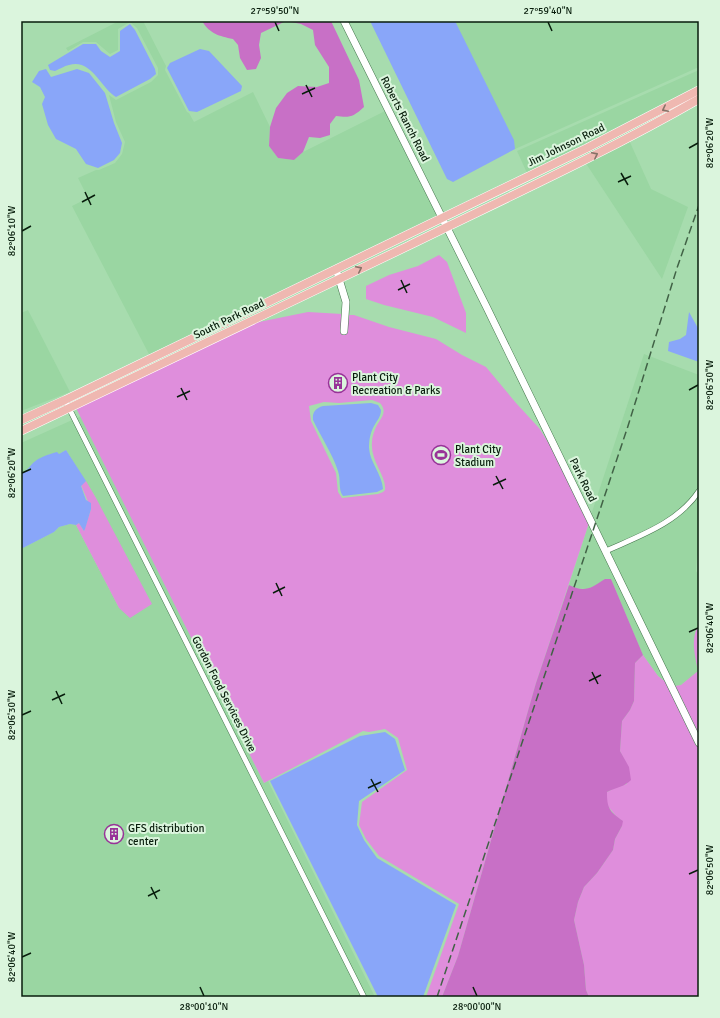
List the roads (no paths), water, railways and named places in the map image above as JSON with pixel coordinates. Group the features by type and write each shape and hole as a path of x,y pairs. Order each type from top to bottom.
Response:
{"main road":[{"name":"Jim Johnson Road","path":"444,222 516,182 587,148 699,90"},
{"name":"Jim Johnson Road","path":"444,222 517,192 655,124 699,99"},
{"path":"517,192 524,184 578,158 587,148"},
{"name":"South Park Road","path":"21,431 266,314 337,273 379,259 444,222"},
{"name":"South Park Road","path":"21,420 253,309 337,273 444,222"},
{"path":"148,370 150,366 244,321 253,309"},
{"path":"69,408 76,401 130,374 147,360"},
{"path":"35,425 42,418 53,413 65,400"}],"street":[{"name":"Roberts Ranch Road","path":"344,21 444,222"},
{"name":"Park Road","path":"444,222 699,743"},
{"path":"337,273 346,302 344,331"},
{"name":"Gordon Food Services Drive","path":"65,400 364,997"},
{"path":"606,551 666,522 683,511 694,500 699,491"}],"water":[{"path":"370,21 455,21 514,140 515,149 453,182 447,179"},
{"path":"130,24 135,30 155,69 156,74 150,79 116,97 90,70 84,66 77,64 67,65 55,71 50,70 48,65 83,44 96,44 101,51 110,57 120,51 120,31"},
{"path":"200,49 209,51 242,86 241,91 197,112 189,111 167,68 170,63"},
{"path":"46,69 51,77 77,69 89,73 105,93 122,143 120,153 114,160 98,168 86,164 76,149 56,139 48,125 42,104 45,97 40,87 32,82 39,71"},
{"path":"689,312 699,330 699,362 668,351 669,342 680,339 686,335"},
{"path":"371,403 378,405 381,410 380,417 372,431 369,448 371,459 381,478 383,489 377,492 343,496 341,494 336,464 313,420 313,415 316,409 323,406"},
{"path":"66,450 86,481 81,486 86,500 91,503 91,509 85,529 84,531 79,523 76,525 70,524 59,527 54,532 21,549 21,473 41,457 57,452 59,454"},
{"path":"385,732 395,739 405,770 359,801 357,825 364,840 377,858 456,905 423,997 378,997 270,781 360,736"}],"railway":[{"path":"437,997 628,426 677,268 699,205"}],"place":[{"name":"Plant City Recreation & Parks","path":"338,383"},
{"name":"Plant City Stadium","path":"441,455"},
{"name":"GFS distribution center","path":"114,834"}]}
